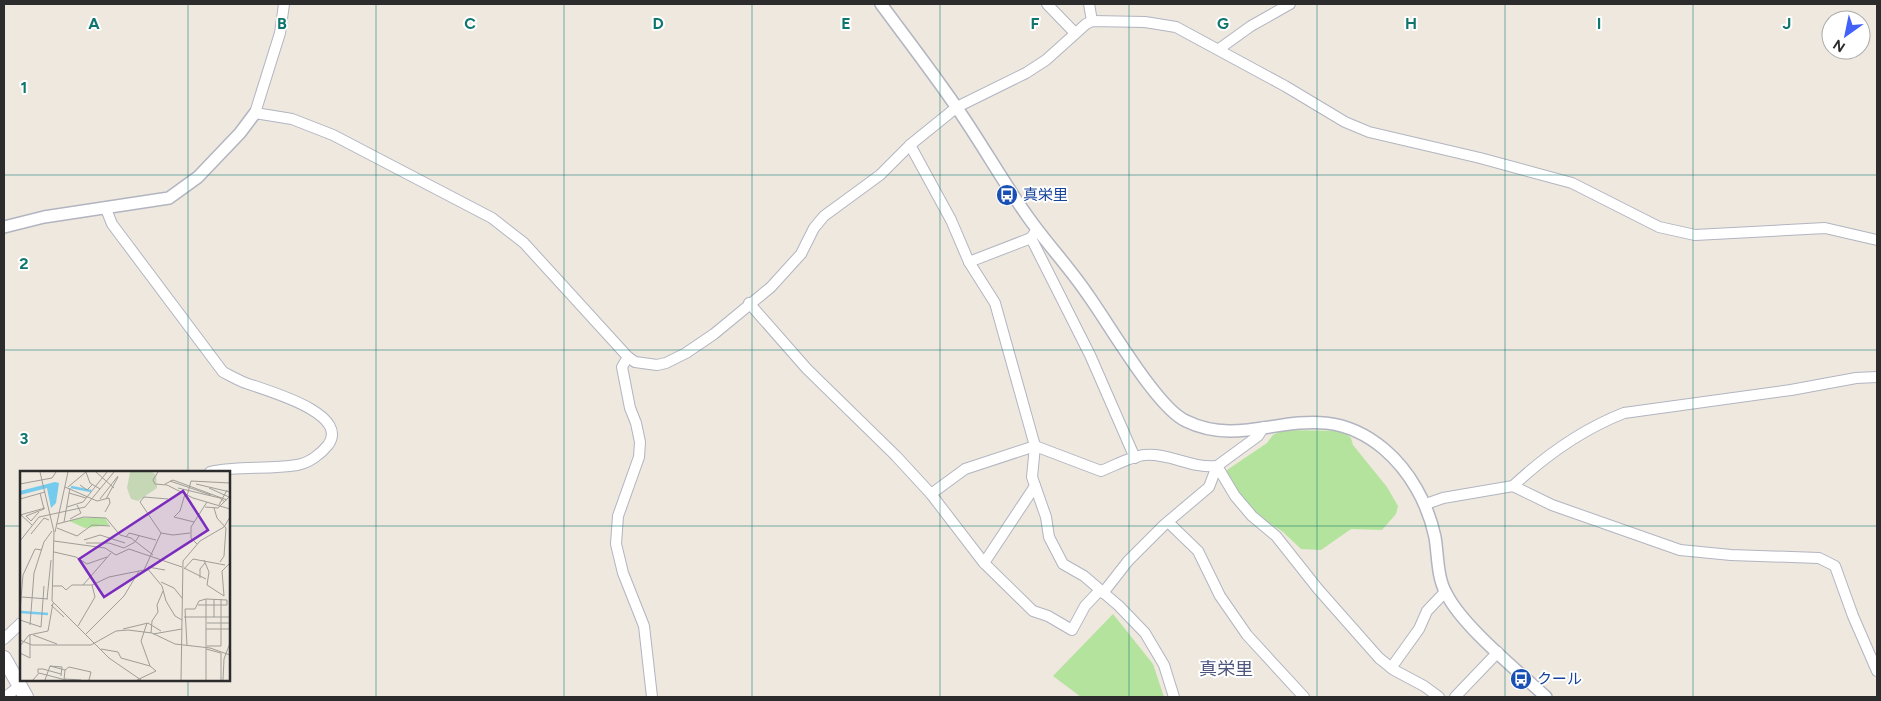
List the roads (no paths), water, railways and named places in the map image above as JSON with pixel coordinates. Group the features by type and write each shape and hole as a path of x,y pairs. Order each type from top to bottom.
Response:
{"main road":[{"path":"4,658 23,692"}],"street":[{"path":"4,227 19,221 156,202 179,193 198,177 240,133 255,113 280,33 284,4"},
{"path":"881,4 957,107 1034,233 1135,458"},
{"path":"1047,4 1075,33"},
{"path":"1089,4 1092,21"},
{"path":"1219,49 1251,26 1290,4"},
{"path":"255,113 292,119 333,135 492,218 524,243 628,357 635,362 645,364 666,364 714,334 777,281 792,265 824,216 880,175 910,145 957,107 1026,73 1046,60 1075,33 1092,21 1144,22 1176,27 1219,49 1344,122 1361,129 1572,183 1659,227 1695,235 1825,228 1877,240"},
{"path":"910,145 951,220 969,262 995,303 1035,446 1032,477 1046,517 1049,537 1063,564 1084,576 1102,591 1145,633 1164,665 1174,697"},
{"path":"106,209 112,224 223,372 241,381 299,402 327,422 331,432 330,442 322,452 298,465 218,471"},
{"path":"969,262 1034,233"},
{"path":"1034,233 1086,292 1173,413 1186,422 1206,428 1231,430 1298,422 1326,422 1347,426 1366,435 1386,451 1426,504 1445,592 1462,616 1546,697"},
{"path":"749,303 807,369 896,456 931,494 984,563 1033,611 1048,616 1072,630 1085,606 1102,591 1128,561 1168,522 1209,488 1217,466"},
{"path":"628,357 622,367 630,408 636,423 640,442 639,457 618,516 616,544 623,574 644,626 652,697"},
{"path":"1426,504 1443,498 1513,486 1537,463 1606,420 1624,413 1791,390 1856,378 1877,377"},
{"path":"931,494 965,468 1035,446 1102,471 1144,455 1174,458 1203,468 1217,466 1258,436 1264,427"},
{"path":"1217,466 1235,496 1252,516 1276,536 1318,589 1379,658 1391,668 1424,686 1439,697"},
{"path":"984,563 1035,486"},
{"path":"1513,486 1552,506 1680,550 1731,556 1819,558 1835,566 1853,616 1877,671"},
{"path":"1168,522 1198,551 1220,596 1247,635 1304,697"},
{"path":"1391,668 1419,629 1427,611 1445,592"},
{"path":"4,639 20,624"},
{"path":"1455,697 1498,652"},
{"path":"4,697 23,692"}],"place":[{"name":"真栄里","path":"1007,195"},
{"name":"クール","path":"1521,679"}],"district":[{"name":"真栄里","path":"1226,669"}]}
